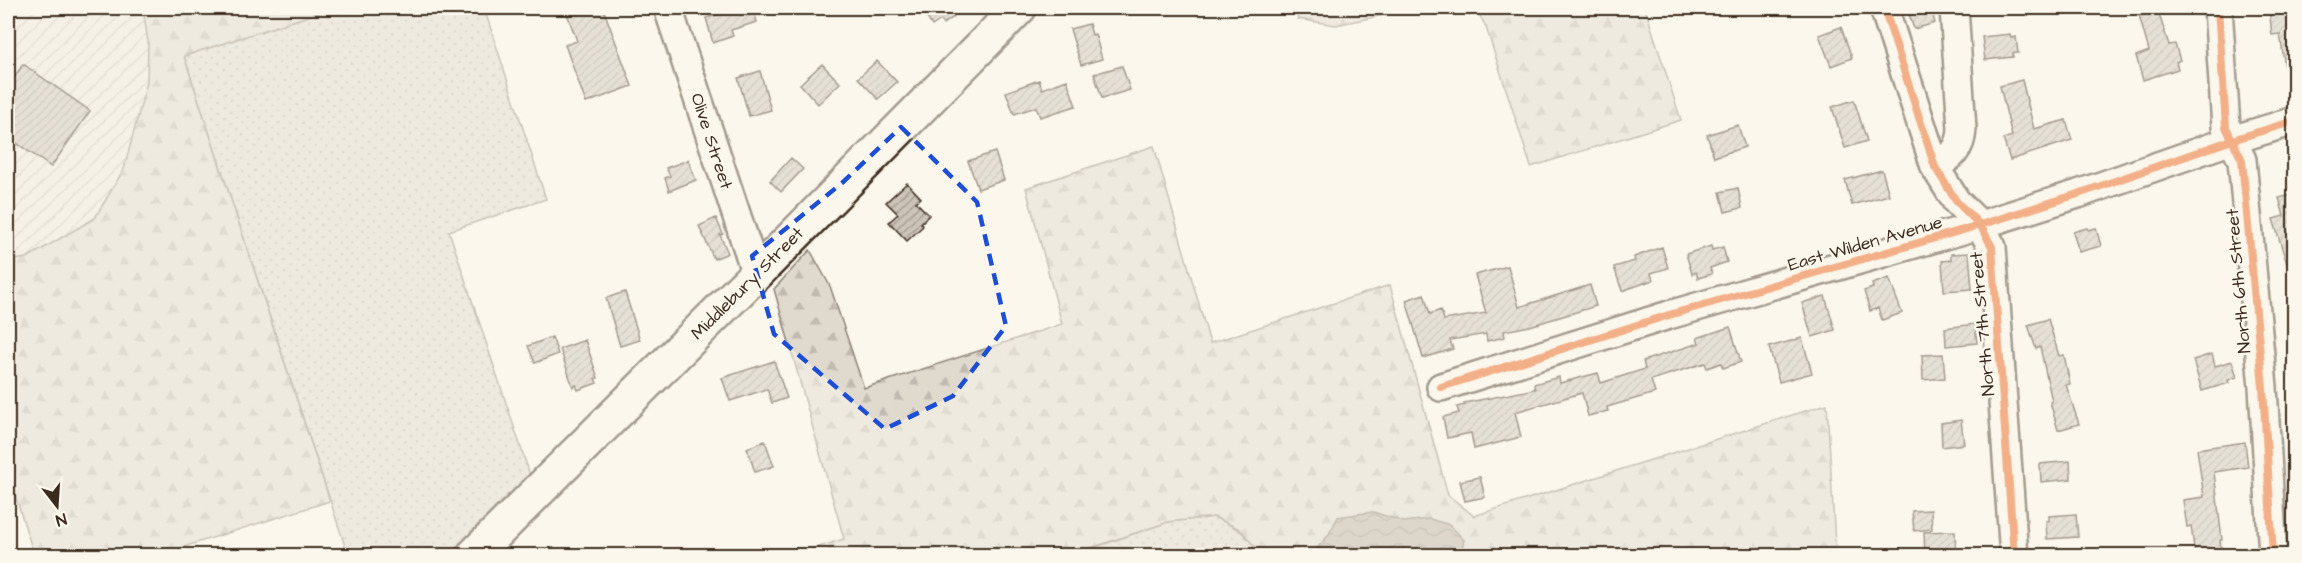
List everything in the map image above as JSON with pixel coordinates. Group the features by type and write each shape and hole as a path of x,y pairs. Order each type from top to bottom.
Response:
{"main road":[{"name":"Middlebury Street","path":"473,555 756,274 1018,8"}],"street":[{"name":"Olive Street","path":"668,8 756,274"},
{"name":"North 7th Street","path":"1884,8 1935,167 1956,201 1980,225 1992,247 2014,555"},
{"path":"1935,167 1954,155 1961,142 1954,8"},
{"name":"North 6th Street","path":"2218,8 2226,128 2242,160 2263,387 2273,555"},
{"name":"East Wilden Avenue","path":"1441,387 1680,312 1980,225 2295,121"}],"highlighted area":[{"path":"901,127 977,202 1006,326 953,396 885,429 774,334 752,256 842,183"}],"shaded area":[{"path":"8,8 143,8 148,42 147,82 124,169 95,218 27,258 8,261"}],"green space":[{"path":"143,8 333,8 184,56 330,501 158,555 34,555 8,472 8,261 27,258 95,218 124,169 147,82 148,42"},
{"path":"333,8 484,8 546,199 449,231 536,493 473,555 348,555 184,56"},
{"path":"1295,8 1417,8 1336,25 1298,19"},
{"path":"1476,8 1645,8 1681,120 1531,167 1486,27"},
{"path":"1154,146 1210,343 1390,285 1448,495 1474,516 1827,404 1835,544 1838,555 1460,555 1464,540 1430,519 1404,522 1373,512 1338,517 1328,536 1311,555 1258,555 1255,547 1240,529 1214,517 1168,522 1070,555 793,555 844,539 774,289 810,250 830,286 864,388 1062,324 1026,188"},
{"path":"1214,517 1246,536 1258,555 1070,556 1168,522"}],"water":[{"path":"1373,512 1404,522 1430,519 1450,525 1464,540 1460,555 1311,555 1328,536 1338,517"}],"building":[{"path":"565,8 603,8 632,86 586,103 565,45 577,41"},
{"path":"742,8 753,8 757,22 731,30 733,36 713,43 706,18"},
{"path":"921,8 960,8 952,13 954,17 943,24 941,20 932,26"},
{"path":"1907,8 1931,8 1935,23 1914,29"},
{"path":"2137,8 2157,8 2169,45 2175,44 2180,60 2176,62 2178,69 2143,80 2136,56 2149,51"},
{"path":"2269,8 2291,8 2295,35 2295,73 2286,74 2280,34 2272,35"},
{"path":"1089,24 1092,35 1095,34 1102,59 1081,65 1070,29"},
{"path":"1841,27 1852,58 1831,66 1819,35"},
{"path":"2010,34 2011,38 2016,37 2018,53 2013,53 2013,57 1985,60 1982,37"},
{"path":"877,61 897,82 878,99 858,78"},
{"path":"23,64 90,111 51,167 8,137 8,87"},
{"path":"822,64 840,83 818,104 800,84"},
{"path":"1122,66 1130,90 1102,98 1094,74"},
{"path":"760,71 771,110 749,116 738,78"},
{"path":"1039,80 1042,89 1067,80 1076,106 1040,117 1036,107 1014,114 1006,92"},
{"path":"2022,80 2034,129 2066,120 2072,140 2010,160 2003,139 2012,136 2000,86"},
{"path":"1854,100 1867,141 1845,148 1832,107"},
{"path":"1738,125 1745,147 1714,157 1707,135"},
{"path":"995,152 1004,180 978,189 968,161"},
{"path":"791,158 803,169 781,192 770,181"},
{"path":"688,160 696,180 669,191 665,178 670,176 666,168"},
{"path":"1882,170 1889,195 1852,205 1845,180"},
{"path":"907,183 921,198 916,202 929,215 921,223 923,226 907,241 889,222 898,214 886,202"},
{"path":"1738,188 1742,208 1725,212 1720,192"},
{"path":"2295,194 2295,276 2291,277 2273,219 2284,216 2279,198"},
{"path":"716,218 728,253 714,259 699,226"},
{"path":"2087,228 2088,230 2096,228 2101,246 2079,252 2073,232"},
{"path":"1711,246 1712,250 1723,247 1727,262 1710,268 1712,274 1698,278 1696,272 1692,274 1686,254"},
{"path":"1662,247 1668,268 1651,273 1653,280 1622,291 1614,267 1635,261 1634,257"},
{"path":"1969,253 1972,289 1944,291 1942,261 1951,260 1951,254"},
{"path":"1508,266 1519,307 1590,285 1596,306 1530,326 1504,331 1505,337 1487,341 1486,334 1450,340 1453,349 1423,358 1406,300 1424,294 1430,314 1441,310 1444,320 1486,313 1475,275"},
{"path":"1889,278 1902,313 1882,320 1878,308 1870,311 1864,291 1873,288 1872,284"},
{"path":"625,292 640,340 620,346 606,298"},
{"path":"1825,296 1835,330 1812,337 1802,303"},
{"path":"2048,319 2059,356 2064,355 2070,384 2066,385 2079,424 2058,430 2050,402 2052,401 2040,347 2036,349 2028,325"},
{"path":"1975,324 1977,343 1946,346 1945,328"},
{"path":"1730,327 1741,362 1723,368 1721,363 1707,368 1705,363 1651,380 1655,393 1607,407 1608,411 1588,416 1582,393 1515,412 1521,437 1474,449 1471,433 1447,438 1443,417 1459,413 1457,407 1465,405 1464,403 1535,389 1534,384 1559,377 1560,383 1598,373 1601,383 1645,369 1643,361 1699,343 1697,338"},
{"path":"552,337 558,354 535,363 528,346"},
{"path":"1802,338 1812,373 1779,382 1769,347"},
{"path":"585,340 598,378 595,379 597,383 578,390 576,385 573,387 560,349"},
{"path":"1943,354 1945,378 1923,380 1922,355"},
{"path":"2212,354 2215,366 2232,361 2237,377 2228,380 2229,383 2202,391 2193,360"},
{"path":"774,361 787,398 772,403 767,389 730,401 722,378"},
{"path":"1961,420 1964,444 1942,447 1941,423"},
{"path":"765,441 774,466 755,472 747,448"},
{"path":"2245,442 2248,467 2214,472 2222,555 2195,555 2191,526 2187,527 2183,500 2204,497 2197,449"},
{"path":"2070,461 2071,479 2041,482 2040,464"},
{"path":"1480,477 1485,497 1465,501 1460,481"},
{"path":"1931,510 1932,529 1914,531 1912,511"},
{"path":"2076,514 2078,537 2047,539 2046,521 2049,521 2049,516"},
{"path":"1955,531 1956,555 1925,555 1924,532"}],"cycle path":[{"path":"1884,8 1935,167 1956,201 1980,225 1992,247 2014,556"},
{"path":"2218,8 2226,127 2242,160 2263,387 2273,556"},
{"path":"1441,387 1669,315 1980,225 2294,121"}]}
